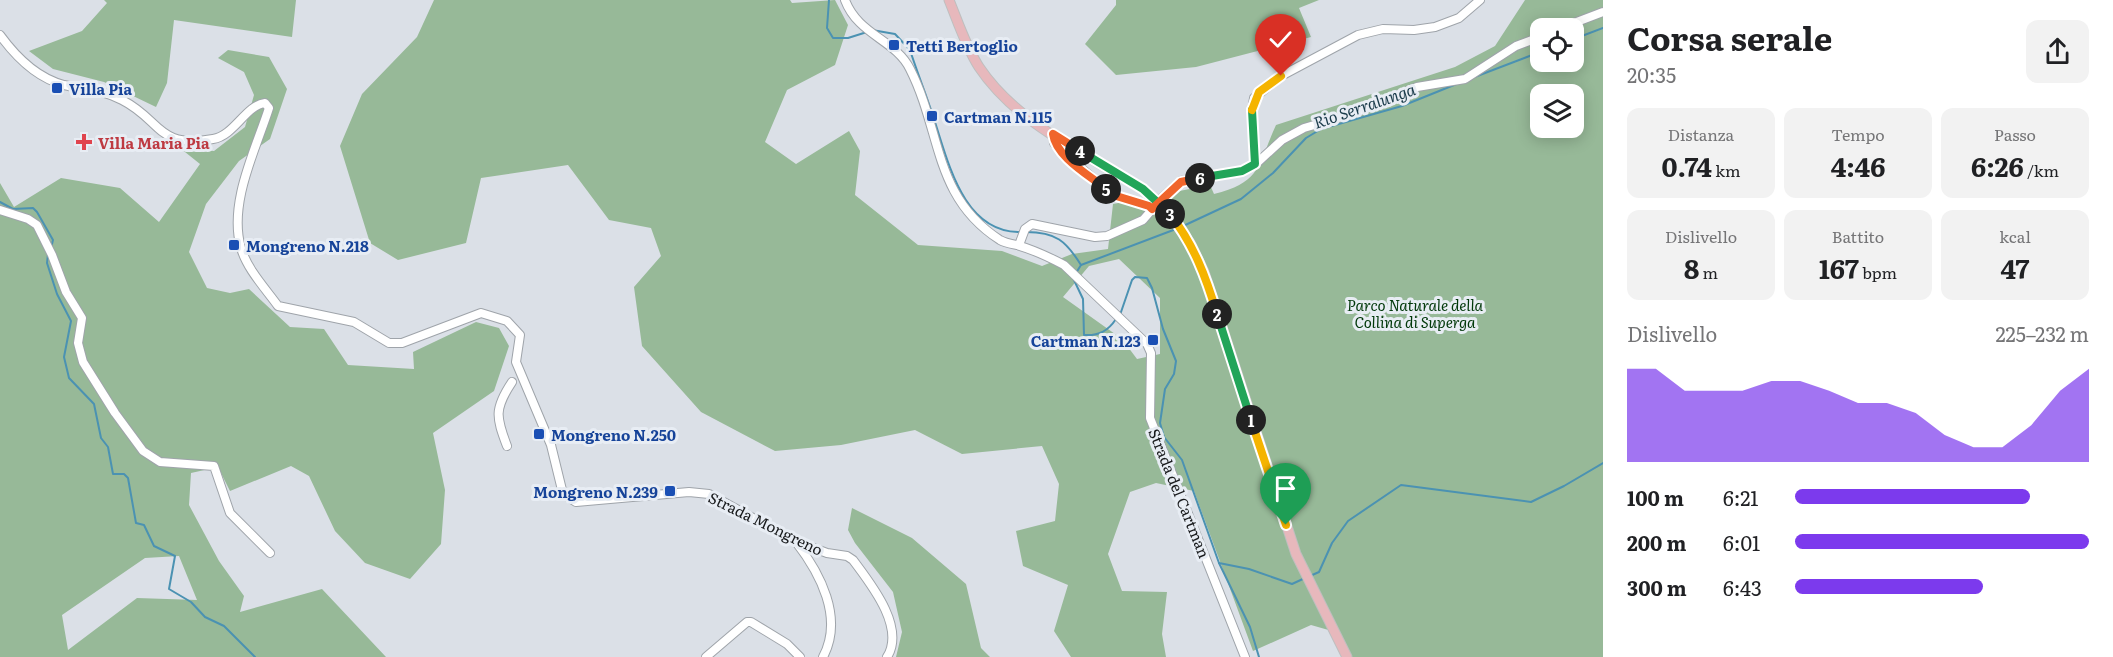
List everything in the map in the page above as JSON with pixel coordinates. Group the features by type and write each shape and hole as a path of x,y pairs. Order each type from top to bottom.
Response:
{"main road":[{"path":"949,0 970,49 988,79 1017,109 1053,134 1143,189 1163,206 1190,243 1204,272 1296,554 1347,657"}],"street":[{"name":"Strada del Cartman","path":"845,0 856,19 873,37 897,52 910,68 958,202 969,216 1002,242 1019,245 1050,257 1069,271 1148,344 1151,354 1150,418 1245,657"},
{"path":"1255,164 1252,110 1254,98 1281,76 1358,35 1383,29 1414,30 1435,27 1458,18 1480,0"},
{"path":"1584,19 1603,12"},
{"name":"Strada Mongreno","path":"0,35 16,57 48,79 65,85 99,89 124,101 158,131 173,139 190,141 217,139 240,123 259,104 265,103 269,108 240,199 238,232 241,249 252,271 278,306 354,322 389,343 402,343 481,313 507,321 520,335 516,362 551,445 561,489 571,501 698,492 718,497 795,541 827,553 847,555 885,605 892,638 887,657"},
{"path":"1019,245 1024,233 1032,224 1095,237 1107,236 1136,225 1181,182 1242,171 1255,164 1282,140 1304,128 1355,113 1417,87 1465,79 1516,46 1530,41"},
{"path":"1053,134 1054,144 1113,195 1149,206 1152,209"},
{"path":"0,210 28,219 37,225 52,255 66,292 82,318 78,343 83,362 115,413 143,451 160,462 214,466 230,513 270,553"},
{"path":"507,446 497,415 502,399 519,369"},
{"path":"795,541 821,579 826,595 831,623 830,645 824,657"},
{"path":"706,657 747,622 751,622 787,644 800,657"}],"green space":[{"path":"104,0 296,0 292,37 174,20 167,83 156,107 104,82 53,69 29,51 82,31 107,3"},
{"name":"Parco Naturale della Collina di Superga","path":"434,0 790,0 792,3 835,0 848,25 835,65 787,90 765,142 796,164 849,131 860,151 855,195 918,245 1002,251 1042,266 1072,254 1108,249 1113,204 1210,185 1214,194 1229,189 1241,184 1256,171 1276,125 1455,67 1495,46 1525,0 1603,0 1603,657 1350,657 1339,633 1311,625 1253,651 1194,491 1156,483 1130,492 1108,554 1122,591 1167,592 1162,634 1166,657 1071,657 1054,631 1068,585 1023,566 1016,531 1055,521 1059,484 1042,446 962,454 915,430 841,445 775,451 701,412 642,346 634,287 661,256 651,228 609,220 568,165 481,178 466,243 398,260 370,243 340,146 362,94 417,37","holes":["1119,259 1160,298 1160,354 1137,359 1122,339 1063,297 1089,266"]},
{"path":"1116,0 1319,0 1299,8 1311,37 1196,67 1116,75 1085,44 1116,5"},
{"path":"228,50 269,57 287,89 270,139 239,161 206,204 189,252 207,288 230,293 249,289 290,327 324,329 348,365 414,369 413,352 476,322 499,328 509,346 494,391 433,433 445,490 441,544 410,579 365,563 335,531 309,476 291,466 230,491 218,467 191,473 189,505 219,561 244,596 240,612 322,589 386,657 0,657 0,183 14,207 61,178 120,188 159,222 200,164 180,148 214,151 245,127 254,95 244,72 218,58","holes":["179,556 197,600 137,598 68,650 62,615 145,558"]},
{"path":"852,508 912,538 966,584 981,648 990,657 896,657 902,632 893,592 855,543 848,530"}],"waterway":[{"path":"829,0 827,28 833,38 848,38 867,32"},
{"name":"Rio Serralunga","path":"1584,35 1603,28"},
{"path":"872,30 895,34 910,50 952,172 960,191 971,207 984,220 1001,229 1021,232"},
{"name":"Rio Serralunga","path":"1472,78 1530,56"},
{"name":"Rio Serralunga","path":"1181,227 1241,199 1273,173 1306,138 1321,129 1402,106 1459,83"},
{"path":"0,202 13,209 33,208 53,240 51,248"},
{"name":"Rio Serralunga","path":"1081,265 1176,229"},
{"path":"1026,232 1053,236 1065,244 1081,265"},
{"path":"48,254 47,263 57,294 71,321 64,357 69,378 94,404 101,438 108,447 113,474 124,474 128,478 136,523 144,525 154,546 175,556 169,589 191,602 205,617 224,626 255,657"},
{"path":"1076,273 1081,265"},
{"path":"1120,315 1132,280 1135,277 1147,278 1176,361 1174,374 1165,389 1160,423 1164,437 1182,460 1219,563 1250,627 1259,657"},
{"path":"1073,278 1083,299 1084,335 1103,332 1116,319"},
{"path":"1310,576 1319,572 1332,543 1348,521 1401,485 1531,502 1603,463"},
{"path":"1219,563 1249,569 1292,584 1305,578"}],"place":[{"name":"Tetti Bertoglio","path":"894,45"},
{"name":"Villa Pia","path":"57,88"},
{"name":"Cartman N.115","path":"932,116"},
{"name":"Villa Maria Pia","path":"84,142"},
{"name":"Mongreno N.218","path":"234,245"},
{"name":"Cartman N.123","path":"1153,340"},
{"name":"Mongreno N.250","path":"539,434"},
{"name":"Mongreno N.239","path":"670,491"}],"route":[{"path":"1281,76 1254,98 1252,110 1255,164 1242,171 1181,182 1162,198 1152,209 1140,202 1113,195 1054,144 1053,134 1143,189 1155,198 1163,206 1183,231 1204,272 1286,525"}]}
